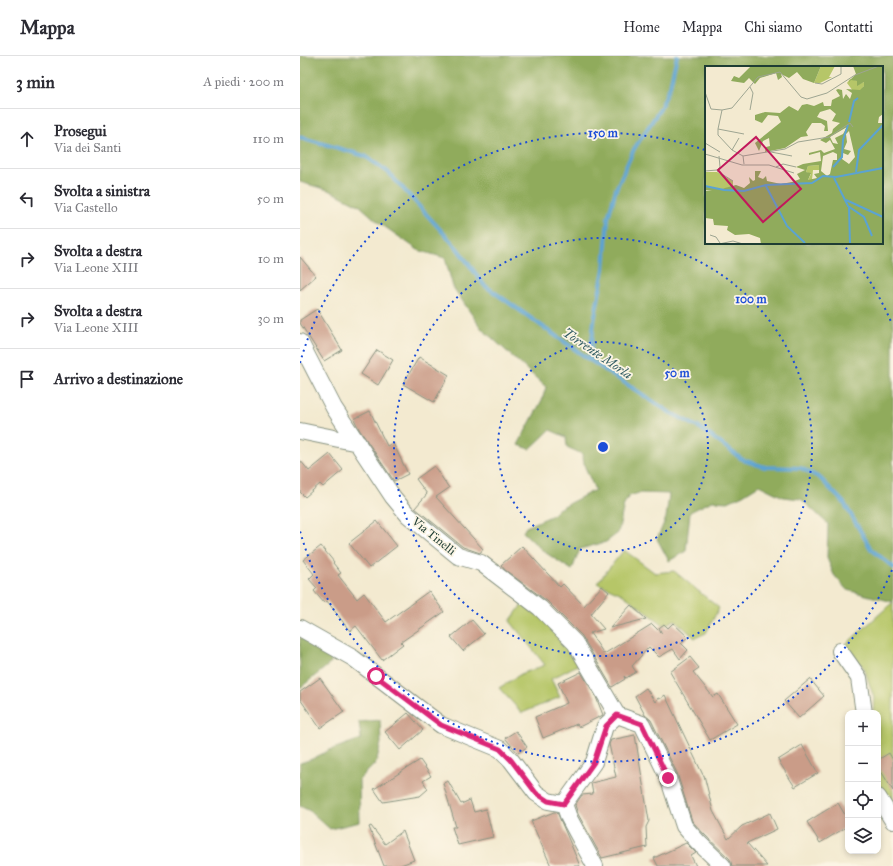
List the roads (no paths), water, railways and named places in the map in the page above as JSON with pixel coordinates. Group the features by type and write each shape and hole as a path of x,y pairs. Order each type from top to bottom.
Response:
{"street":[{"name":"Via Tinelli","path":"300,342 334,408 393,497 408,515 458,556 481,563 540,608 575,643 617,715"},
{"path":"300,431 358,443"},
{"path":"300,627 353,658 441,725 500,749 511,760 536,793 548,801 564,804"},
{"path":"840,651 860,678 864,710"},
{"path":"564,804 594,762 606,726 617,715 642,724 668,778 684,826 723,866"},
{"path":"881,802 893,821"},
{"path":"564,804 569,818 595,866"}],"waterway":[{"path":"590,360 594,321 604,269 608,218 616,189 634,149 660,109 670,86 677,56"},
{"name":"Torrente Morla","path":"300,137 365,156 388,172 457,248 484,285 590,360 669,412 700,428 743,460 765,467 801,468 820,478 844,503 871,549 893,567"}]}
